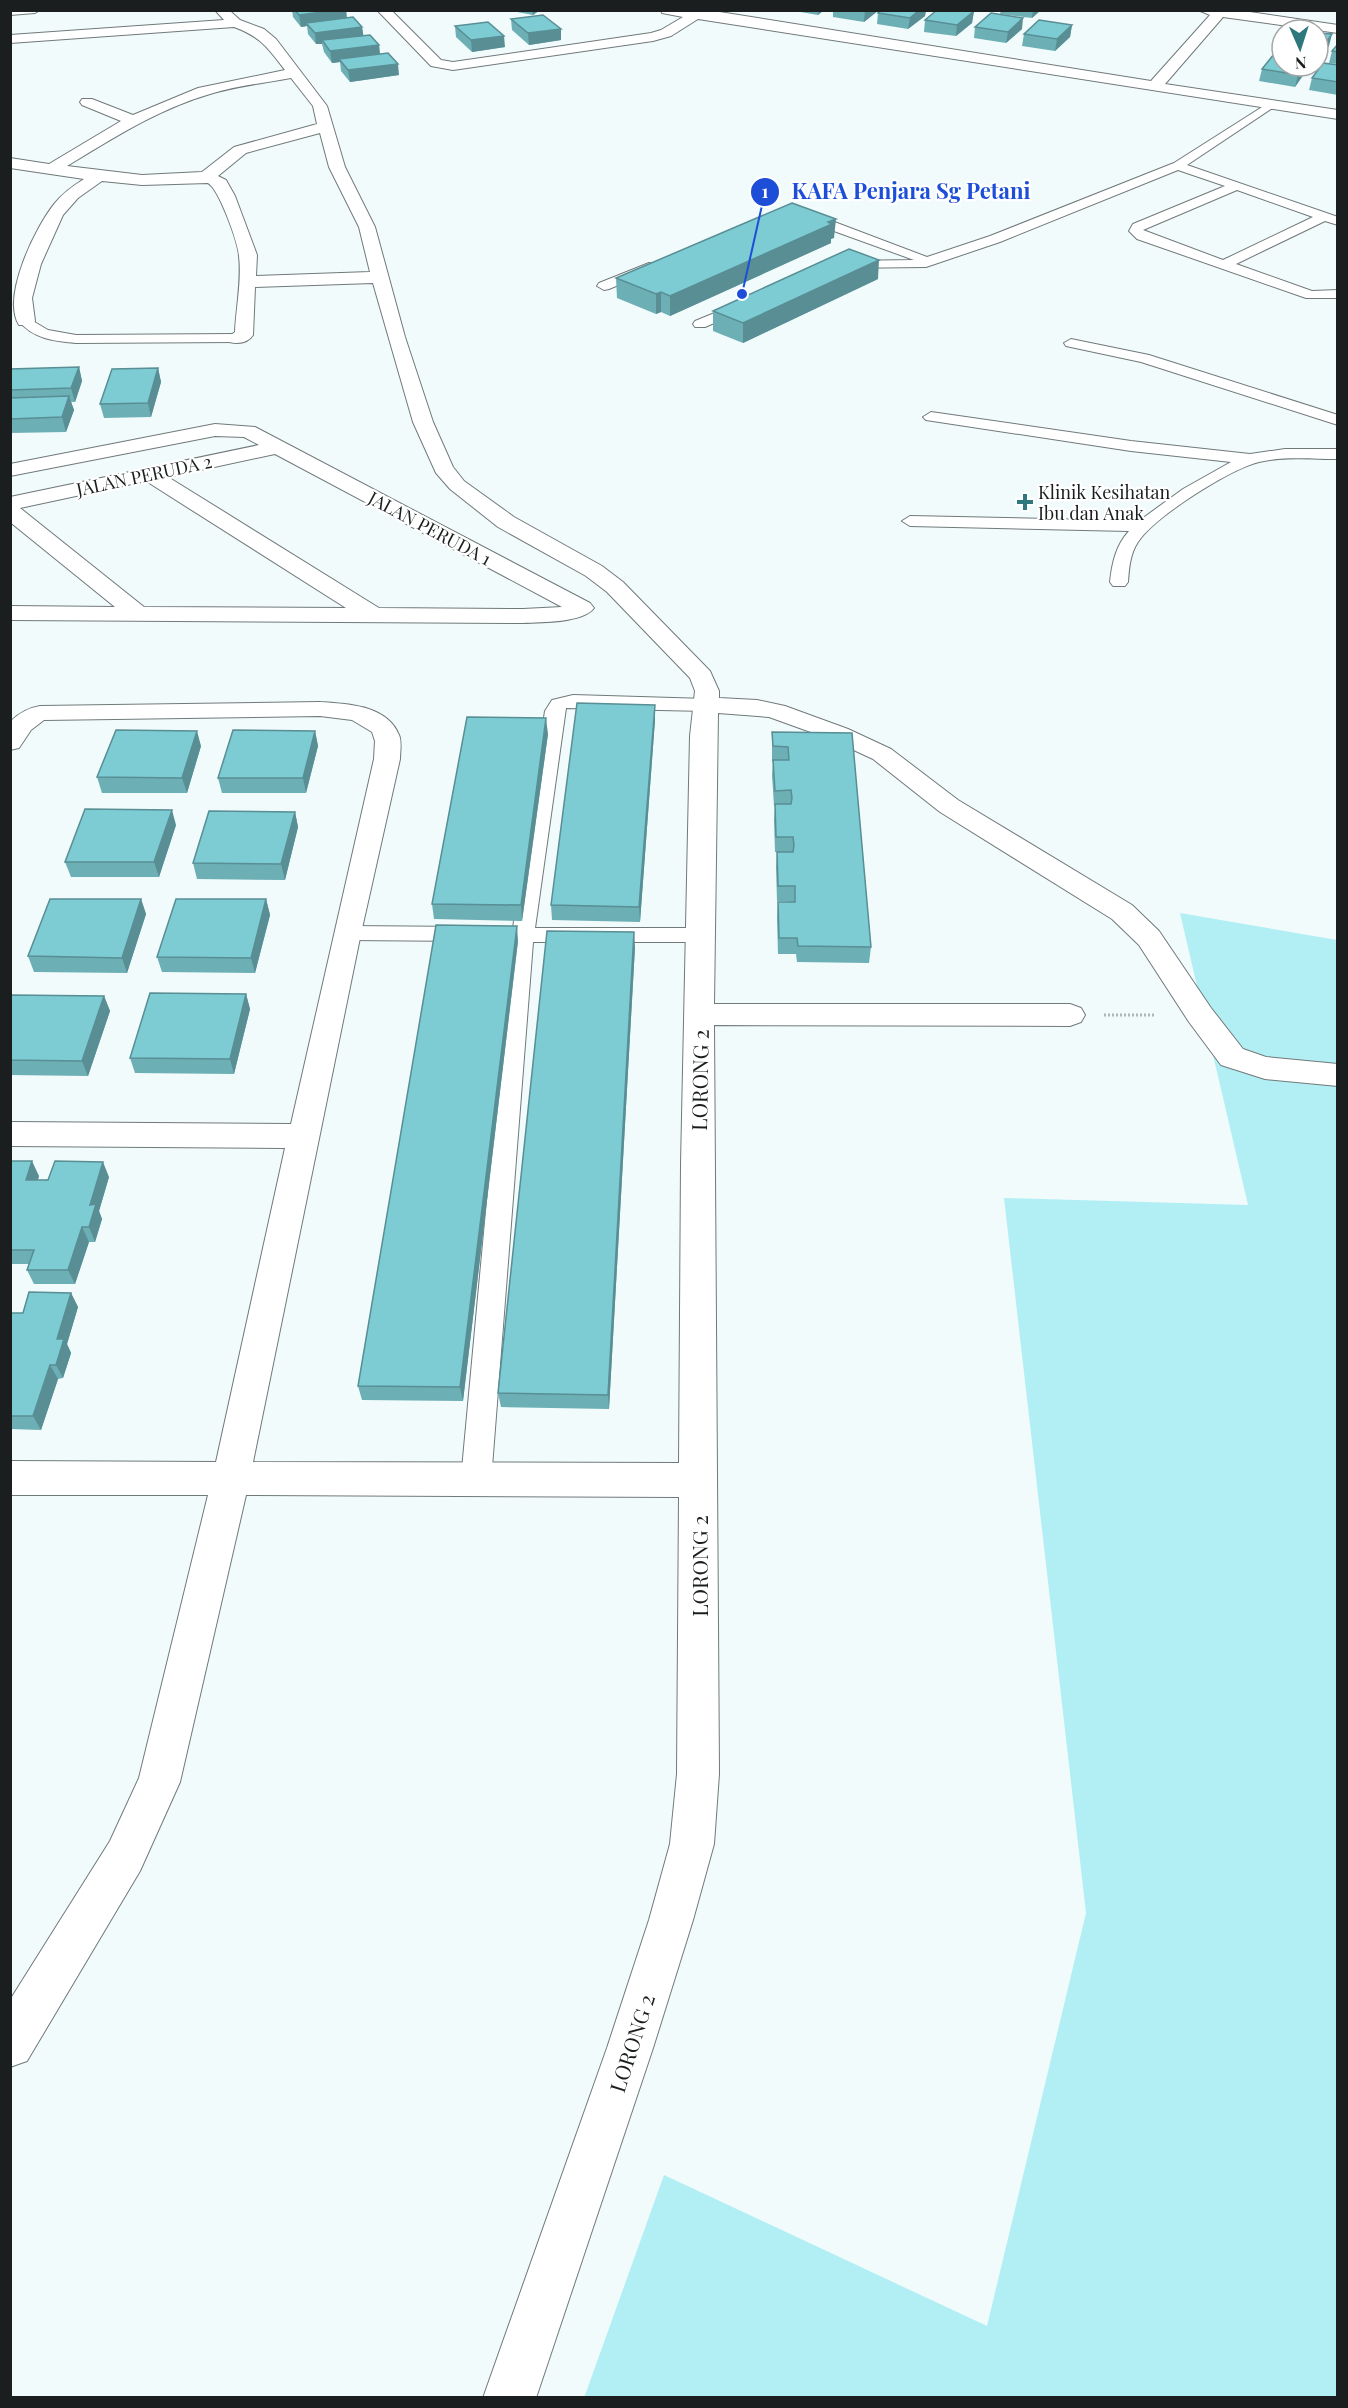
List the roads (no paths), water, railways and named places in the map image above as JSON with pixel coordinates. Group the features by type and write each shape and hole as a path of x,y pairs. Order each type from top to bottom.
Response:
{"street":[{"path":"383,10 436,63 453,66 653,38 666,33 698,13"},
{"path":"667,10 698,13 1338,115"},
{"path":"1204,10 1338,29"},
{"path":"1155,86 1221,12"},
{"path":"10,39 228,17 259,32 272,42 320,106 337,167 367,227 379,277 423,422 436,458 457,486 506,522 604,578 627,598 700,676 707,691 707,705 757,707 776,711 839,734 882,754 956,812 1122,912 1149,938 1232,1057 1266,1068 1338,1076"},
{"path":"50,170 132,120 164,105 207,90 294,73"},
{"path":"87,102 132,120"},
{"path":"205,178 240,150 326,126"},
{"path":"10,163 97,177 216,180 224,187 248,255 244,335 236,338"},
{"path":"26,321 22,301 25,287 49,225 60,207 77,190 97,177"},
{"path":"248,282 379,277"},
{"name":"JALAN PERUDA 1","path":"10,470 215,430 248,431 582,608 562,614 523,616 375,616"},
{"name":"JALAN PERUDA 2","path":"10,504 278,447"},
{"path":"149,474 375,616"},
{"path":"10,511 139,614"},
{"path":"10,613 375,616"},
{"name":"LORONG 2","path":"509,2397 630,2048 671,1920 692,1844 698,1774 697,1164 701,1014 703,736 707,705"},
{"path":"10,743 19,726 40,713 320,709 355,713 376,721 387,737 387,759 347,933 231,1480 159,1782 125,1856 24,1996 10,2044"},
{"path":"701,1014 1070,1015"},
{"path":"10,1134 305,1136"},
{"path":"10,1478 699,1480"}],"lane":[{"path":"10,12 34,10"},
{"path":"830,267 850,264 932,262 1178,166 1270,105"},
{"path":"1178,166 1331,218"},
{"path":"1236,186 1138,227 1136,231 1142,236 1311,294 1338,294"},
{"path":"787,211 932,262"},
{"path":"1223,265 1331,218"},
{"path":"604,286 658,263"},
{"path":"700,324 752,302"},
{"path":"26,321 50,337 76,339 236,338"},
{"path":"1071,344 1144,358 1338,420"},
{"path":"931,417 1141,447 1250,459"},
{"path":"1119,582 1120,559 1132,537 1176,501 1242,462 1270,456 1338,454"},
{"path":"910,521 1144,526"},
{"path":"476,1480 523,935 555,711 560,704 573,701 707,705"},
{"path":"347,933 700,935"}],"place":[{"name":"KAFA Penjara Sg Petani","path":"742,294"},
{"name":"Klinik Kesihatan Ibu dan Anak","path":"1025,502"}]}
